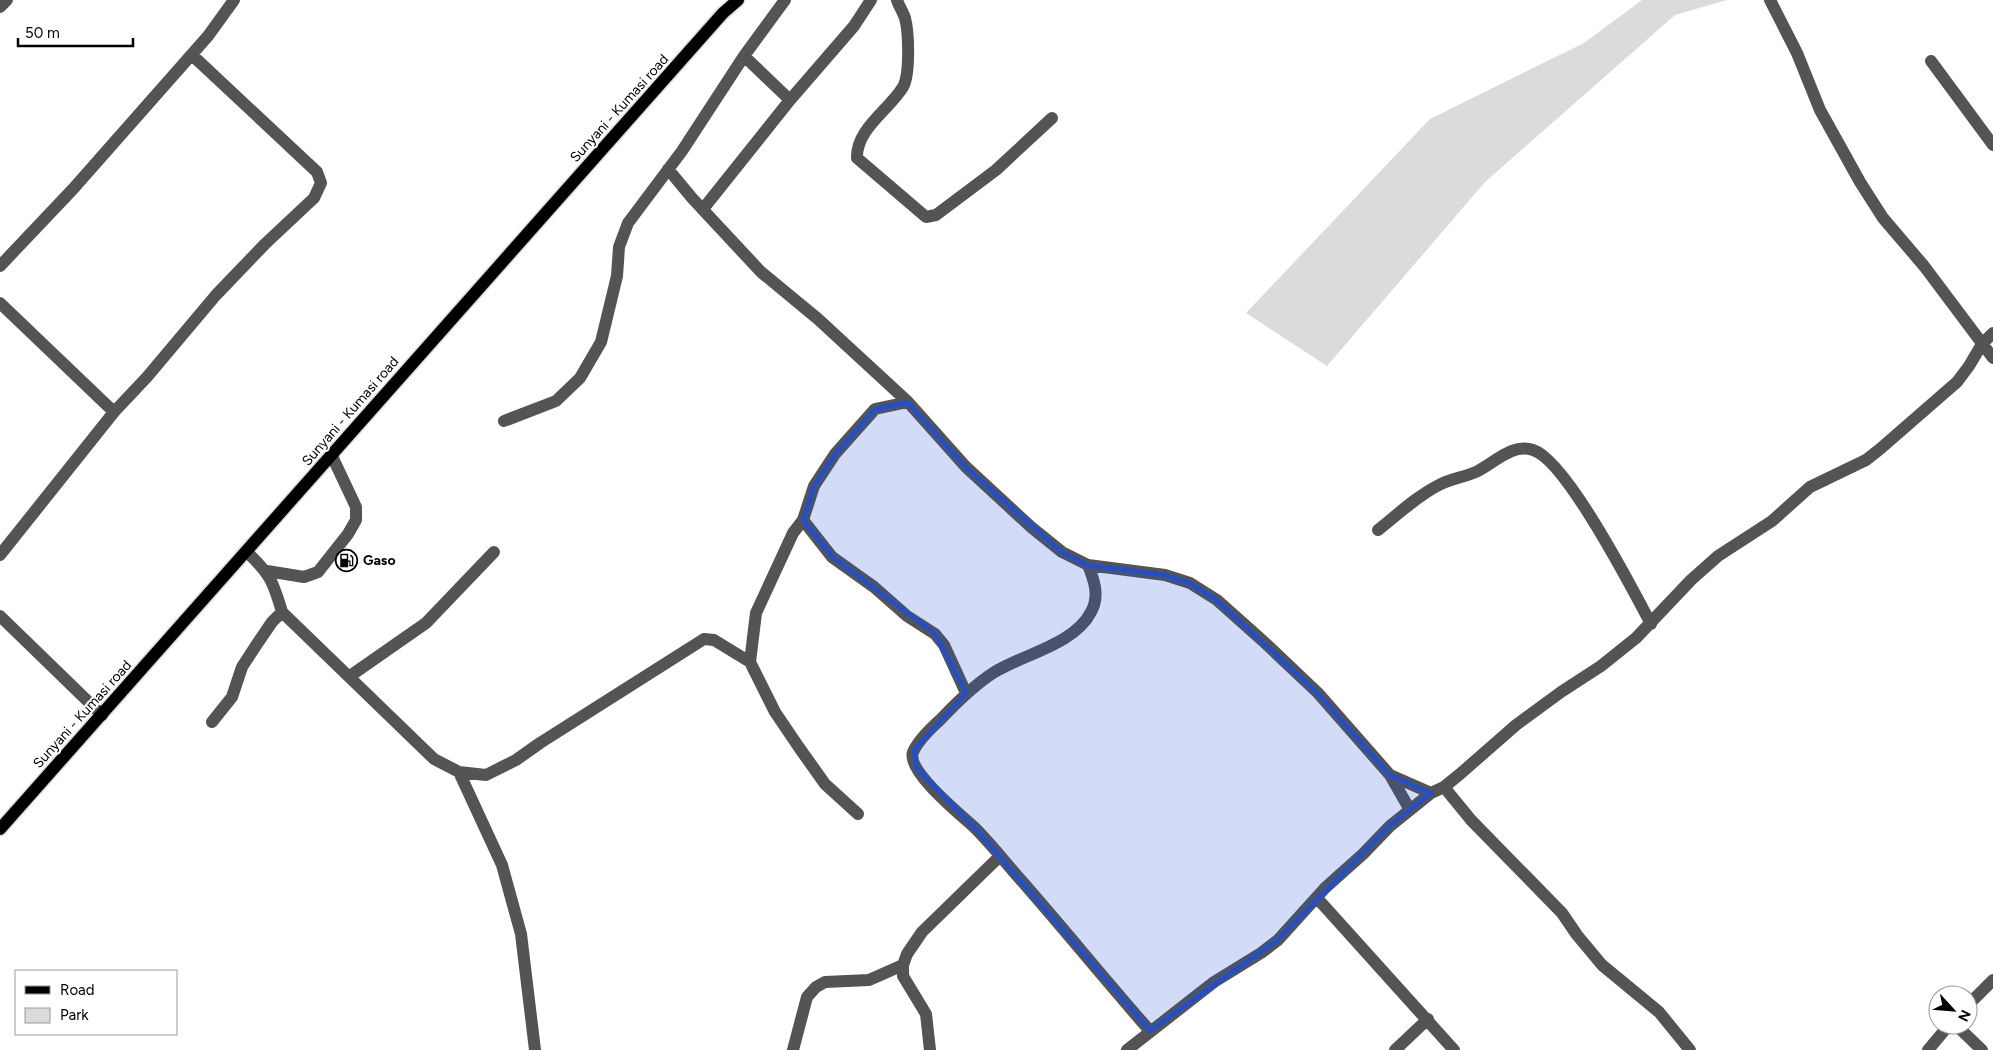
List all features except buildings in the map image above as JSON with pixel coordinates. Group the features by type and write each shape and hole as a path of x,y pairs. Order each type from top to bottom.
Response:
{"main road":[{"path":"723,13 732,0"},
{"path":"723,13 738,0"},
{"name":"Sunyani - Kumasi road","path":"0,829 248,552 331,454 723,13"}],"street":[{"path":"0,6 7,0"},
{"path":"0,266 73,189 192,55 234,0"},
{"path":"504,421 556,401 580,378 601,342 617,276 618,247 628,222 668,169 744,56 785,0"},
{"path":"703,209 790,100 854,26 871,0"},
{"path":"897,0 905,18 908,70 904,86 862,137 857,148 857,158 926,217 936,215 996,170 1052,118"},
{"path":"1770,0 1797,53 1820,110 1860,182 1883,218 1924,266 1993,358"},
{"path":"0,554 114,412 147,377 216,295 265,244 314,198 321,183 317,172 192,55"},
{"path":"744,56 790,100"},
{"path":"1931,61 1993,145"},
{"path":"668,169 762,272 818,319 908,402 966,467 1031,527 1062,552 1088,565 1166,575 1190,583 1217,600 1318,693 1390,775 1410,810"},
{"path":"0,303 114,412"},
{"path":"1127,1050 1214,982 1261,954 1278,940 1317,898 1390,826 1431,793 1444,787 1516,726 1636,638 1691,580 1718,556 1772,521 1810,487 1866,460 1923,413 1957,382 1970,366 1982,344 1993,333"},
{"path":"750,662 756,613 793,533 803,520 814,486 835,454 875,409 908,402"},
{"path":"1378,530 1437,485 1477,471 1512,450 1523,448 1534,450 1548,459 1572,488 1616,557 1651,624"},
{"path":"267,571 304,578 318,572 348,534 356,520 356,507 331,454"},
{"path":"803,520 832,557 874,587 907,616 935,634 944,645 966,693"},
{"path":"248,552 267,571 275,587 282,612 434,758 459,772 486,775 516,760 704,639 714,640 750,662 775,712 798,746 825,784 858,814"},
{"path":"350,676 426,623 494,552"},
{"path":"1088,565 1096,590 1095,601 1091,612 1080,626 1060,641 1006,665 966,693 933,726 914,750 912,759 916,768 930,784 978,830 1066,930 1150,1031"},
{"path":"212,722 232,697 242,667 272,622 282,612"},
{"path":"0,616 102,715"},
{"path":"459,772 502,865 521,934 535,1050"},
{"path":"1390,775 1431,793"},
{"path":"1444,787 1470,820 1562,913 1577,935 1602,965 1658,1012 1690,1050"},
{"path":"930,1050 926,1014 903,976 903,965 907,954 922,932 1000,856"},
{"path":"1317,898 1454,1050"},
{"path":"793,1050 807,997 816,987 825,982 869,980 903,965"},
{"path":"1978,995 1993,980"},
{"path":"1394,1050 1428,1019"},
{"path":"1928,1050 1941,1035"},
{"path":"1966,1035 1982,1050"}],"highlighted area":[{"path":"908,402 966,467 1062,552 1088,565 1165,575 1190,583 1217,600 1318,693 1390,775 1431,793 1390,826 1278,940 1150,1031 977,831 916,768 914,750 966,693 935,634 832,557 803,520 814,486 835,454 875,409"}],"green space":[{"path":"1642,0 1727,0 1675,15 1485,182 1327,366 1246,313 1430,119 1584,43"}],"place":[{"name":"Gaso","path":"347,560"}]}
